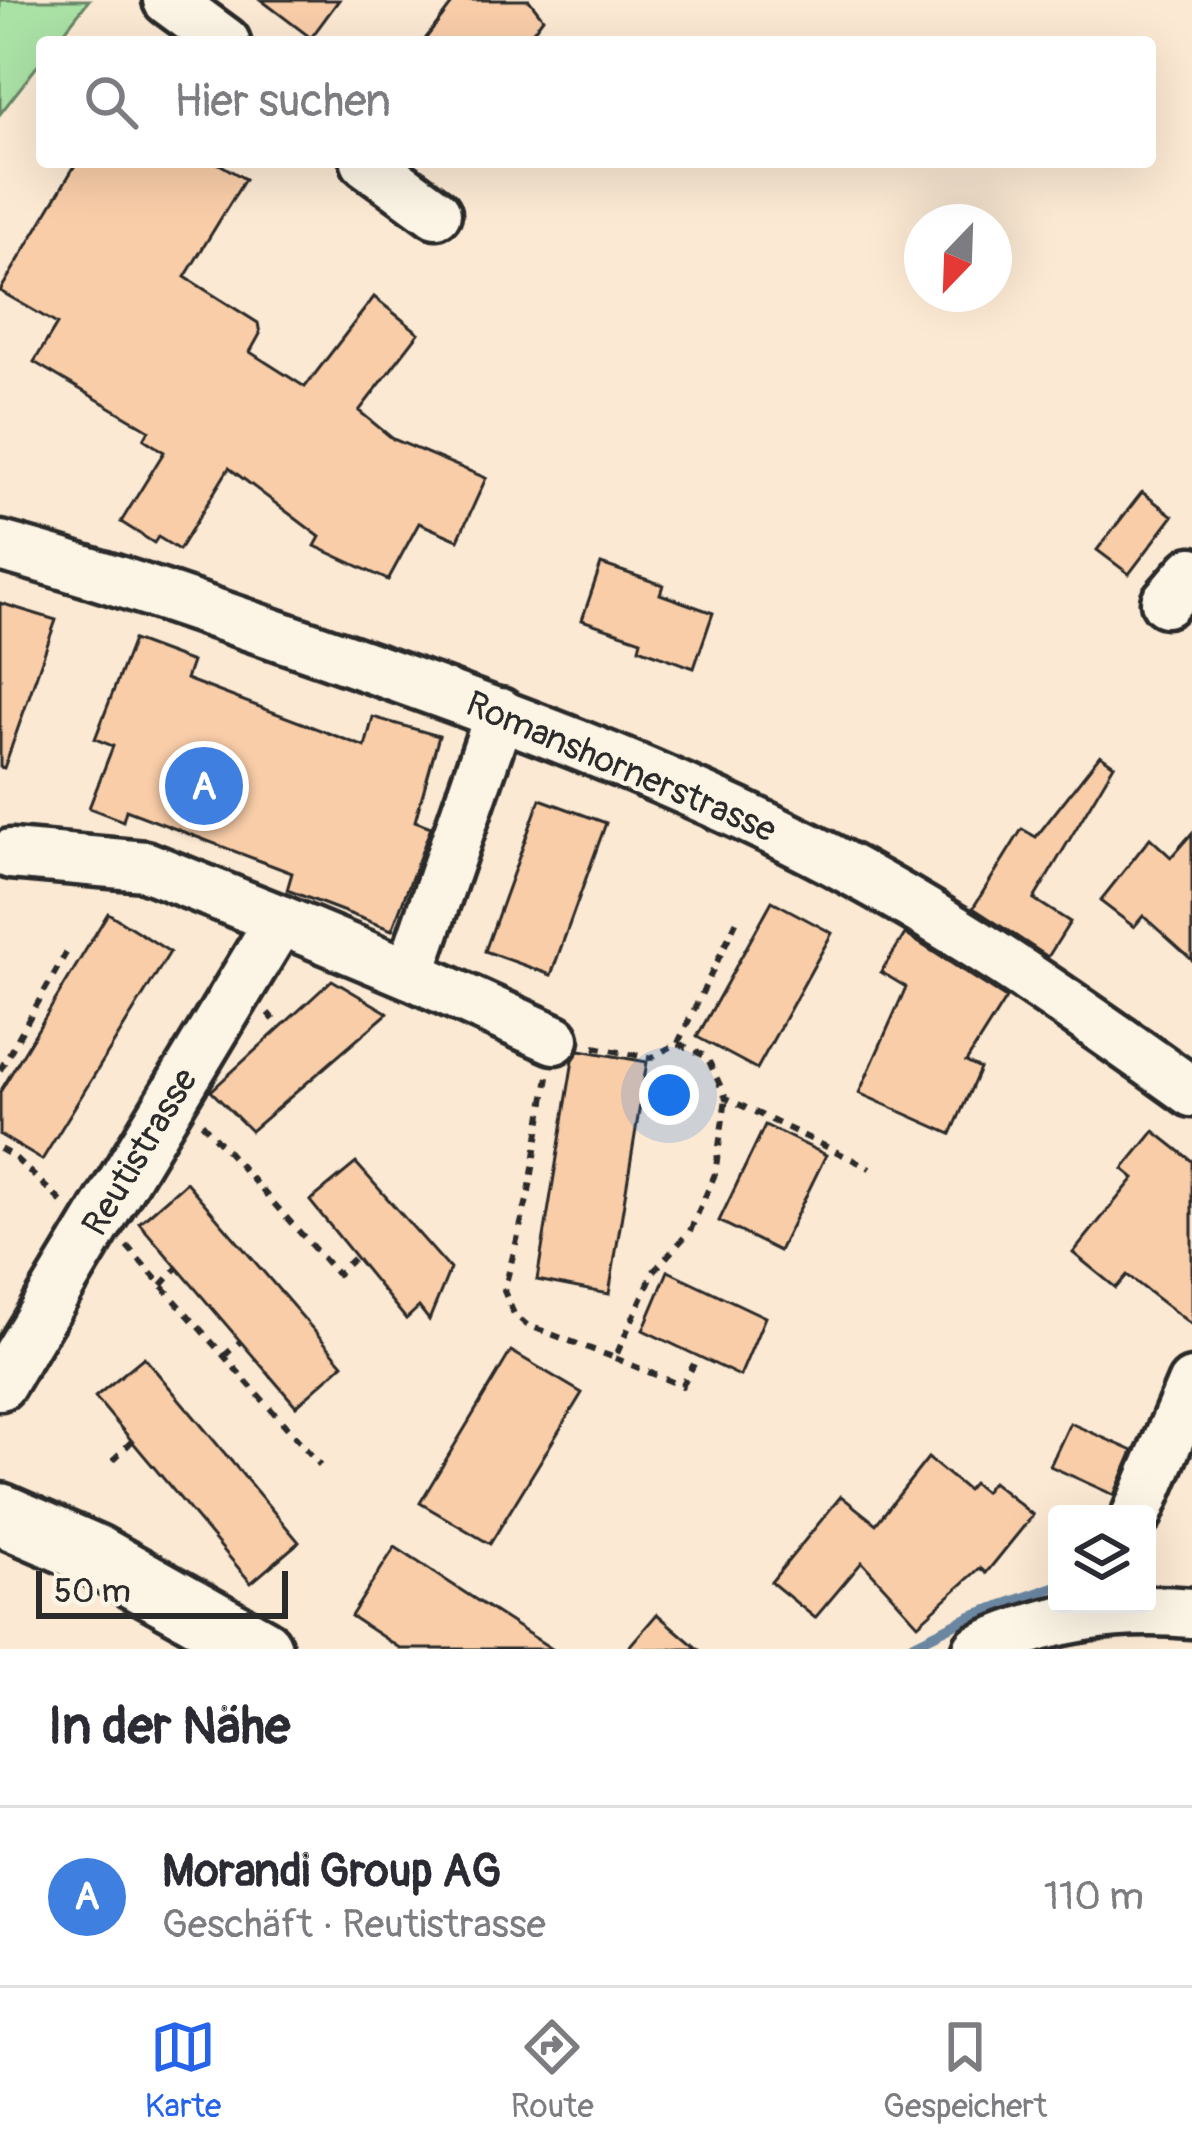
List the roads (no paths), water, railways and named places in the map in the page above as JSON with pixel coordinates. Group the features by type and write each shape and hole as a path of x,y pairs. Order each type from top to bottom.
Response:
{"main road":[{"path":"0,1514 94,1555 261,1649"}],"street":[{"path":"168,0 217,36"},
{"path":"374,168 436,213"},
{"name":"Romanshornerstrasse","path":"0,546 106,575 500,713 695,793 812,849 1060,997 1192,1092"},
{"path":"410,974 500,713"},
{"path":"10,854 145,866 410,974 554,1039"},
{"name":"Reutistrasse","path":"0,1385 280,920"},
{"path":"1141,1505 1192,1384"},
{"path":"1156,1611 1192,1613"},
{"path":"978,1649 1082,1613"}],"waterway":[{"path":"904,1649 971,1616 1048,1589"}],"place":[{"name":"Morandi Group AG","path":"204,786"}]}
